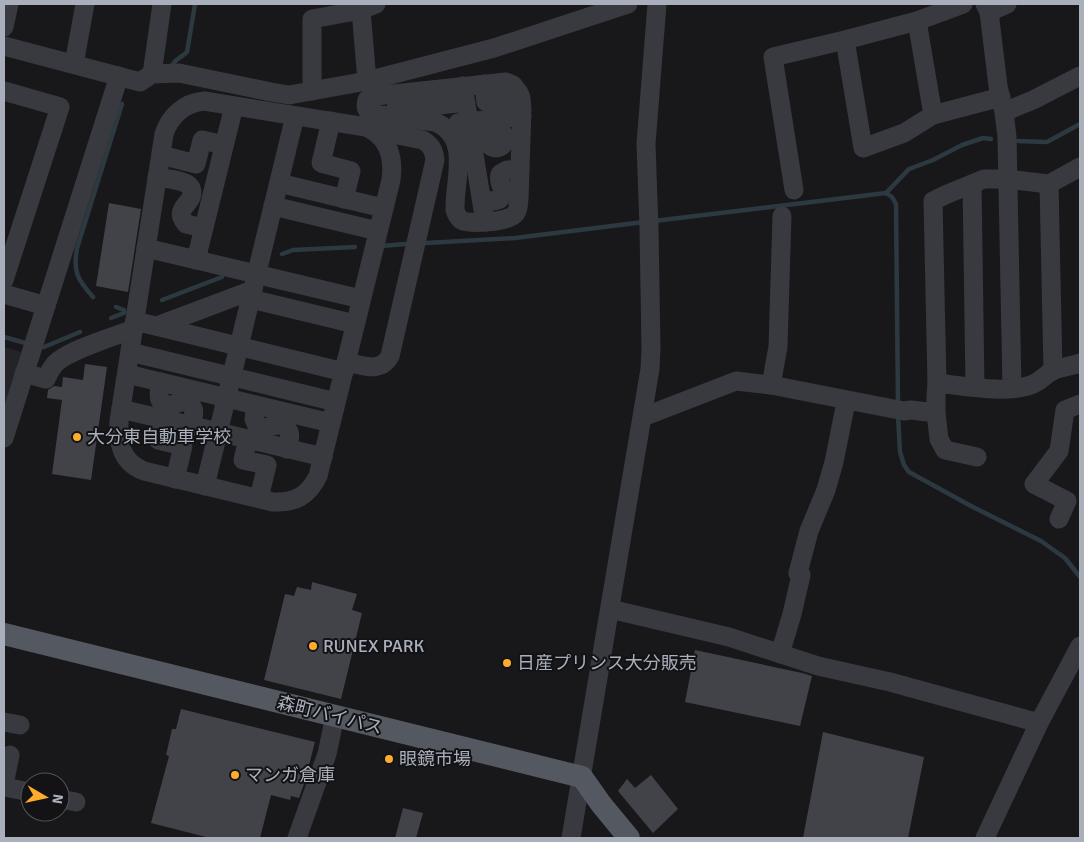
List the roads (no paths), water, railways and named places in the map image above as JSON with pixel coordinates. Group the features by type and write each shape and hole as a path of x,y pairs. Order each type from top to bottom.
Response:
{"main road":[{"name":"森町バイパス","path":"4,634 582,777"},
{"path":"582,777 629,838"}],"street":[{"path":"4,27 9,4"},
{"path":"74,64 85,4"},
{"path":"152,74 162,4"},
{"path":"4,46 140,82 152,74 179,73 289,95 368,81 494,48 628,4"},
{"path":"571,838 650,369 649,220 646,144 657,4"},
{"path":"794,190 773,57 916,21 963,4"},
{"path":"1007,4 987,8 1007,137 1012,388"},
{"path":"312,91 312,19 368,7 368,81"},
{"path":"916,21 933,115"},
{"path":"845,40 863,148 904,133 933,115 1033,100 1080,76"},
{"path":"4,438 119,76"},
{"path":"464,94 372,96 366,102 366,109 371,122 377,134 387,146 392,164 390,180 323,457 318,476 309,490 295,500 280,502 144,471 129,462 122,451 119,421 157,177 166,128 172,118 188,105 204,101 357,126 371,122 430,121 441,125 449,132 458,152 456,213 461,219 469,222 510,218 518,211 513,156 515,117 521,98 513,85 506,82 484,84 464,94"},
{"path":"4,91 60,107 4,280"},
{"path":"464,94 482,200 488,221"},
{"path":"196,260 234,106"},
{"path":"205,486 295,116"},
{"path":"441,125 515,117"},
{"path":"331,121 320,163 350,170 344,199"},
{"path":"24,373 46,379 54,365 65,356 134,325 157,326 239,346 345,367 376,367 382,365 390,356 436,160 433,148 423,140 371,122"},
{"path":"161,155 196,164 202,140 224,145"},
{"path":"482,200 500,200 503,190 499,182 500,174 507,170 513,156"},
{"path":"977,457 945,450 939,439 936,413 938,383 934,201 984,179 1007,179 1049,184 1080,167"},
{"path":"157,177 189,185 191,196 182,208 182,216 186,224 204,228"},
{"path":"279,183 383,208"},
{"path":"972,184 975,387"},
{"path":"1049,184 1053,371"},
{"path":"273,206 378,231"},
{"path":"771,385 778,347 782,216"},
{"path":"146,248 196,260 253,288 286,307 355,324"},
{"path":"157,326 253,288 292,283 361,299"},
{"path":"286,307 292,283"},
{"path":"4,294 46,306"},
{"path":"130,352 336,402"},
{"path":"938,383 997,389 1030,386 1053,371 1080,363"},
{"path":"127,374 331,423"},
{"path":"643,417 736,381 771,385 898,410 936,413"},
{"path":"161,382 158,396 163,403 172,405 183,401 190,404 193,408 194,413 191,426"},
{"path":"780,654 792,614 801,575 798,573 809,531 826,490 838,444 846,402 850,401"},
{"path":"1059,519 1067,501 1034,484 1059,451 1065,410 1080,404"},
{"path":"256,405 254,419 257,426 265,428 279,424 288,429 290,436 287,449"},
{"path":"121,409 323,457"},
{"path":"164,419 158,440 183,446 175,479"},
{"path":"248,439 243,460 267,466 259,498"},
{"path":"610,609 729,637 818,666 890,682 1039,723"},
{"path":"986,838 1039,723 1080,646"},
{"path":"297,838 326,754 335,716"},
{"path":"10,755 4,786 20,790"}],"waterway":[{"path":"173,64 187,52 195,4"},
{"path":"93,297 83,285 76,269 77,248 122,104"},
{"path":"1018,141 1047,142 1080,124"},
{"path":"886,193 909,169 933,160 962,145 983,138 991,139"},
{"path":"654,221 886,193 892,197 896,204 898,405"},
{"path":"426,243 515,238 644,222"},
{"path":"382,246 405,244"},
{"path":"282,254 293,250 355,247"},
{"path":"162,300 222,277"},
{"path":"111,318 124,313 124,310 116,307"},
{"path":"39,346 44,347 80,332"},
{"path":"4,337 29,344"},
{"path":"898,415 900,452 904,465 909,472 1041,541 1065,558 1080,577"}],"place":[{"name":"大分東自動車学校","path":"77,437"},
{"name":"RUNEX PARK","path":"313,646"},
{"name":"日産プリンス大分販売","path":"507,663"},
{"name":"眼鏡市場","path":"389,759"},
{"name":"マンガ倉庫","path":"235,775"}]}
